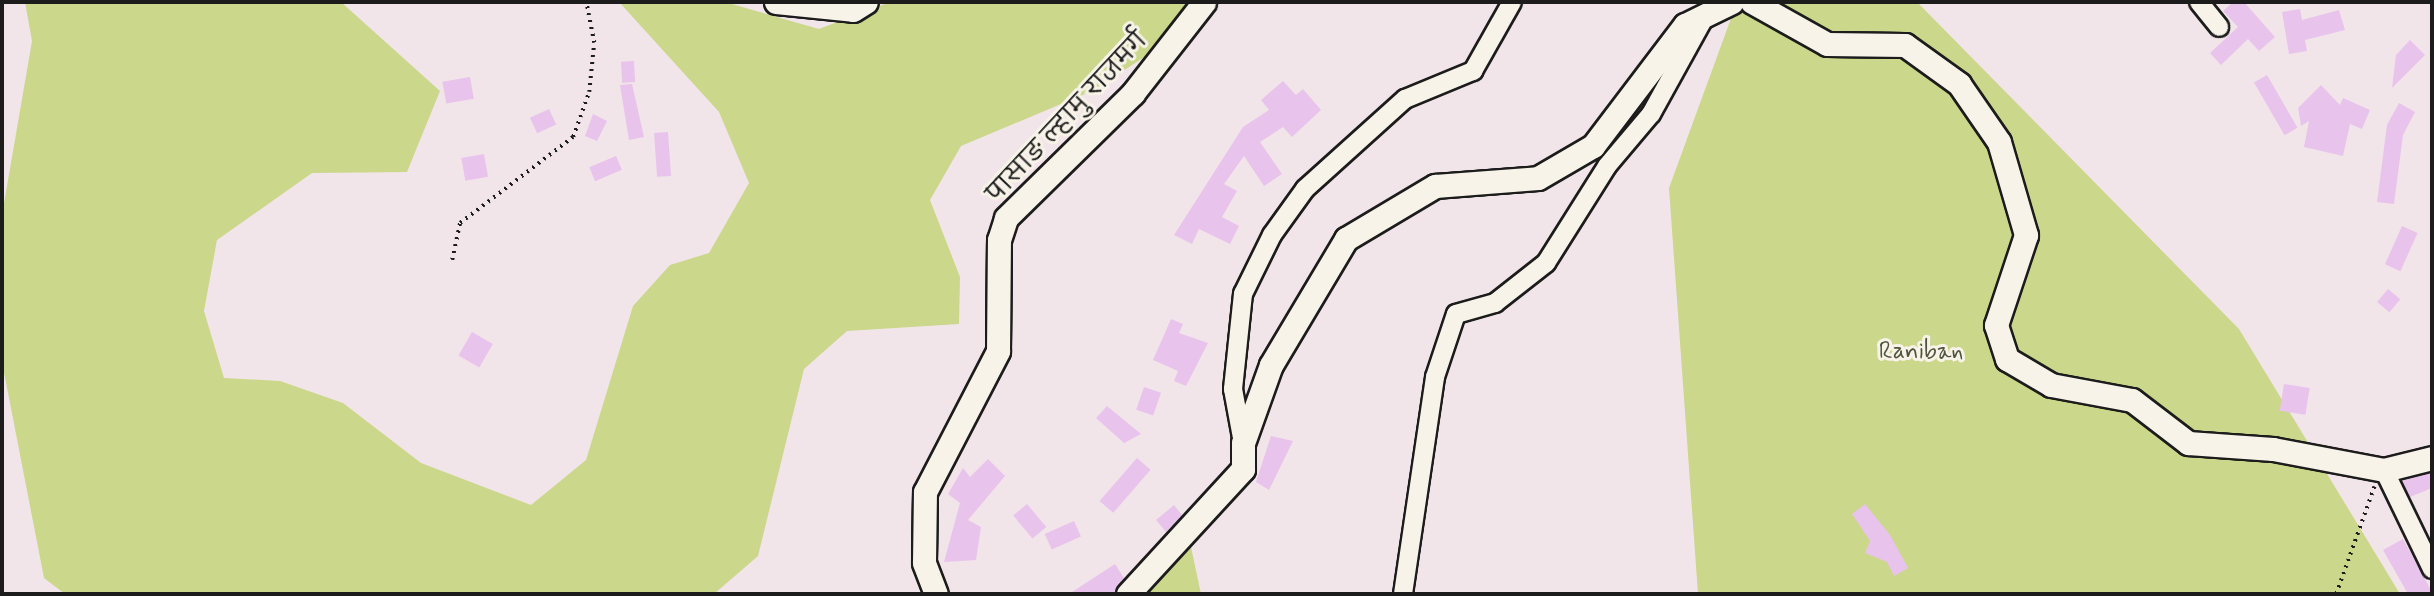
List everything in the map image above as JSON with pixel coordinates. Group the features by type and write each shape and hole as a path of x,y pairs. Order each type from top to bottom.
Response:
{"main road":[{"path":"776,2 853,10 866,2"},
{"name":"पासाङ ल्हामु राजमर्ग","path":"936,594 924,562 925,492 999,351 999,240 1006,218 1133,93 1204,2"},
{"path":"1128,594 1243,469 1243,443 1271,365 1346,239 1435,186 1538,178 1594,146 1685,25 1732,2"},
{"path":"1752,2 1827,44 1905,46 1959,84 1999,142 2026,235 1996,325 2007,359 2051,385 2132,400 2189,443 2273,449 2384,470 2432,458"}],"street":[{"path":"1243,443 1233,389 1242,294 1272,235 1305,189 1405,99 1474,71 1512,2"},
{"path":"2199,2 2219,27"},
{"path":"1403,594 1435,377 1456,314 1495,303 1546,263 1607,166 1651,114 1705,16"},
{"path":"2384,470 2432,569"}],"path":[{"path":"452,260 460,223 573,137 589,92 594,43 586,2"},
{"path":"2336,594 2350,540 2384,470"}],"green space":[{"path":"25,2 341,2 440,91 407,172 312,173 217,240 204,311 224,378 280,381 343,403 421,463 531,505 586,460 633,306 670,265 709,253 749,183 719,112 619,2 725,2 819,29 890,2 1188,2 1143,58 1092,91 961,146 930,200 960,277 959,324 847,331 804,369 758,556 714,594 65,594 44,578 2,362 2,215 32,41"},
{"name":"Raniban","path":"1737,2 1917,2 2239,329 2400,594 1698,594 1669,188"},
{"path":"1191,547 1201,594 1142,594"}],"building":[{"path":"2233,2 2244,2 2275,37 2259,51 2248,39 2221,65 2210,53 2238,27 2223,11"},
{"path":"2300,9 2302,20 2339,10 2345,30 2305,40 2307,51 2289,54 2282,12"},
{"path":"2410,40 2425,55 2392,88 2396,55"},
{"path":"634,61 635,82 622,83 621,62"},
{"path":"2267,75 2298,128 2285,135 2254,82"},
{"path":"470,77 474,99 446,104 442,82"},
{"path":"1283,81 1296,95 1303,89 1321,110 1292,137 1283,127 1260,142 1282,174 1264,186 1244,156 1224,184 1237,191 1222,217 1239,226 1230,244 1199,229 1192,244 1174,235 1243,127 1269,110 1261,100"},
{"path":"632,84 644,137 629,140 620,85"},
{"path":"2321,85 2340,105 2343,98 2370,110 2362,129 2350,124 2343,156 2304,147 2309,121 2301,126 2298,108"},
{"path":"2399,103 2415,112 2403,135 2394,204 2377,202 2387,125"},
{"path":"549,109 556,124 537,133 530,118"},
{"path":"593,114 607,121 597,141 585,136"},
{"path":"668,132 671,176 657,177 654,133"},
{"path":"484,154 488,177 465,181 461,158"},
{"path":"616,156 622,170 595,181 589,167"},
{"path":"2402,226 2418,233 2400,271 2385,264"},
{"path":"2388,289 2400,299 2389,312 2377,302"},
{"path":"1171,319 1183,324 1179,333 1208,343 1186,386 1174,381 1178,371 1153,360"},
{"path":"472,332 493,344 479,367 458,355"},
{"path":"2284,384 2310,388 2305,415 2280,411"},
{"path":"1144,387 1161,393 1153,416 1136,410"},
{"path":"1107,406 1141,434 1124,443 1096,418"},
{"path":"1271,436 1293,441 1269,490 1256,482"},
{"path":"1137,458 1151,470 1113,513 1100,501"},
{"path":"988,459 1005,476 968,520 981,527 976,560 944,562 960,503 948,494 963,468 970,477"},
{"path":"2432,472 2432,488 2410,497 2402,481"},
{"path":"1027,504 1046,527 1032,539 1013,516"},
{"path":"1865,504 1890,535 1908,568 1894,576 1887,562 1865,553 1870,541 1852,514"},
{"path":"1174,505 1182,515 1166,532 1156,520"},
{"path":"1074,521 1081,537 1052,550 1045,534"},
{"path":"2403,539 2432,594 2408,594 2383,550"},
{"path":"1115,564 1124,578 1114,594 1069,594"}]}
